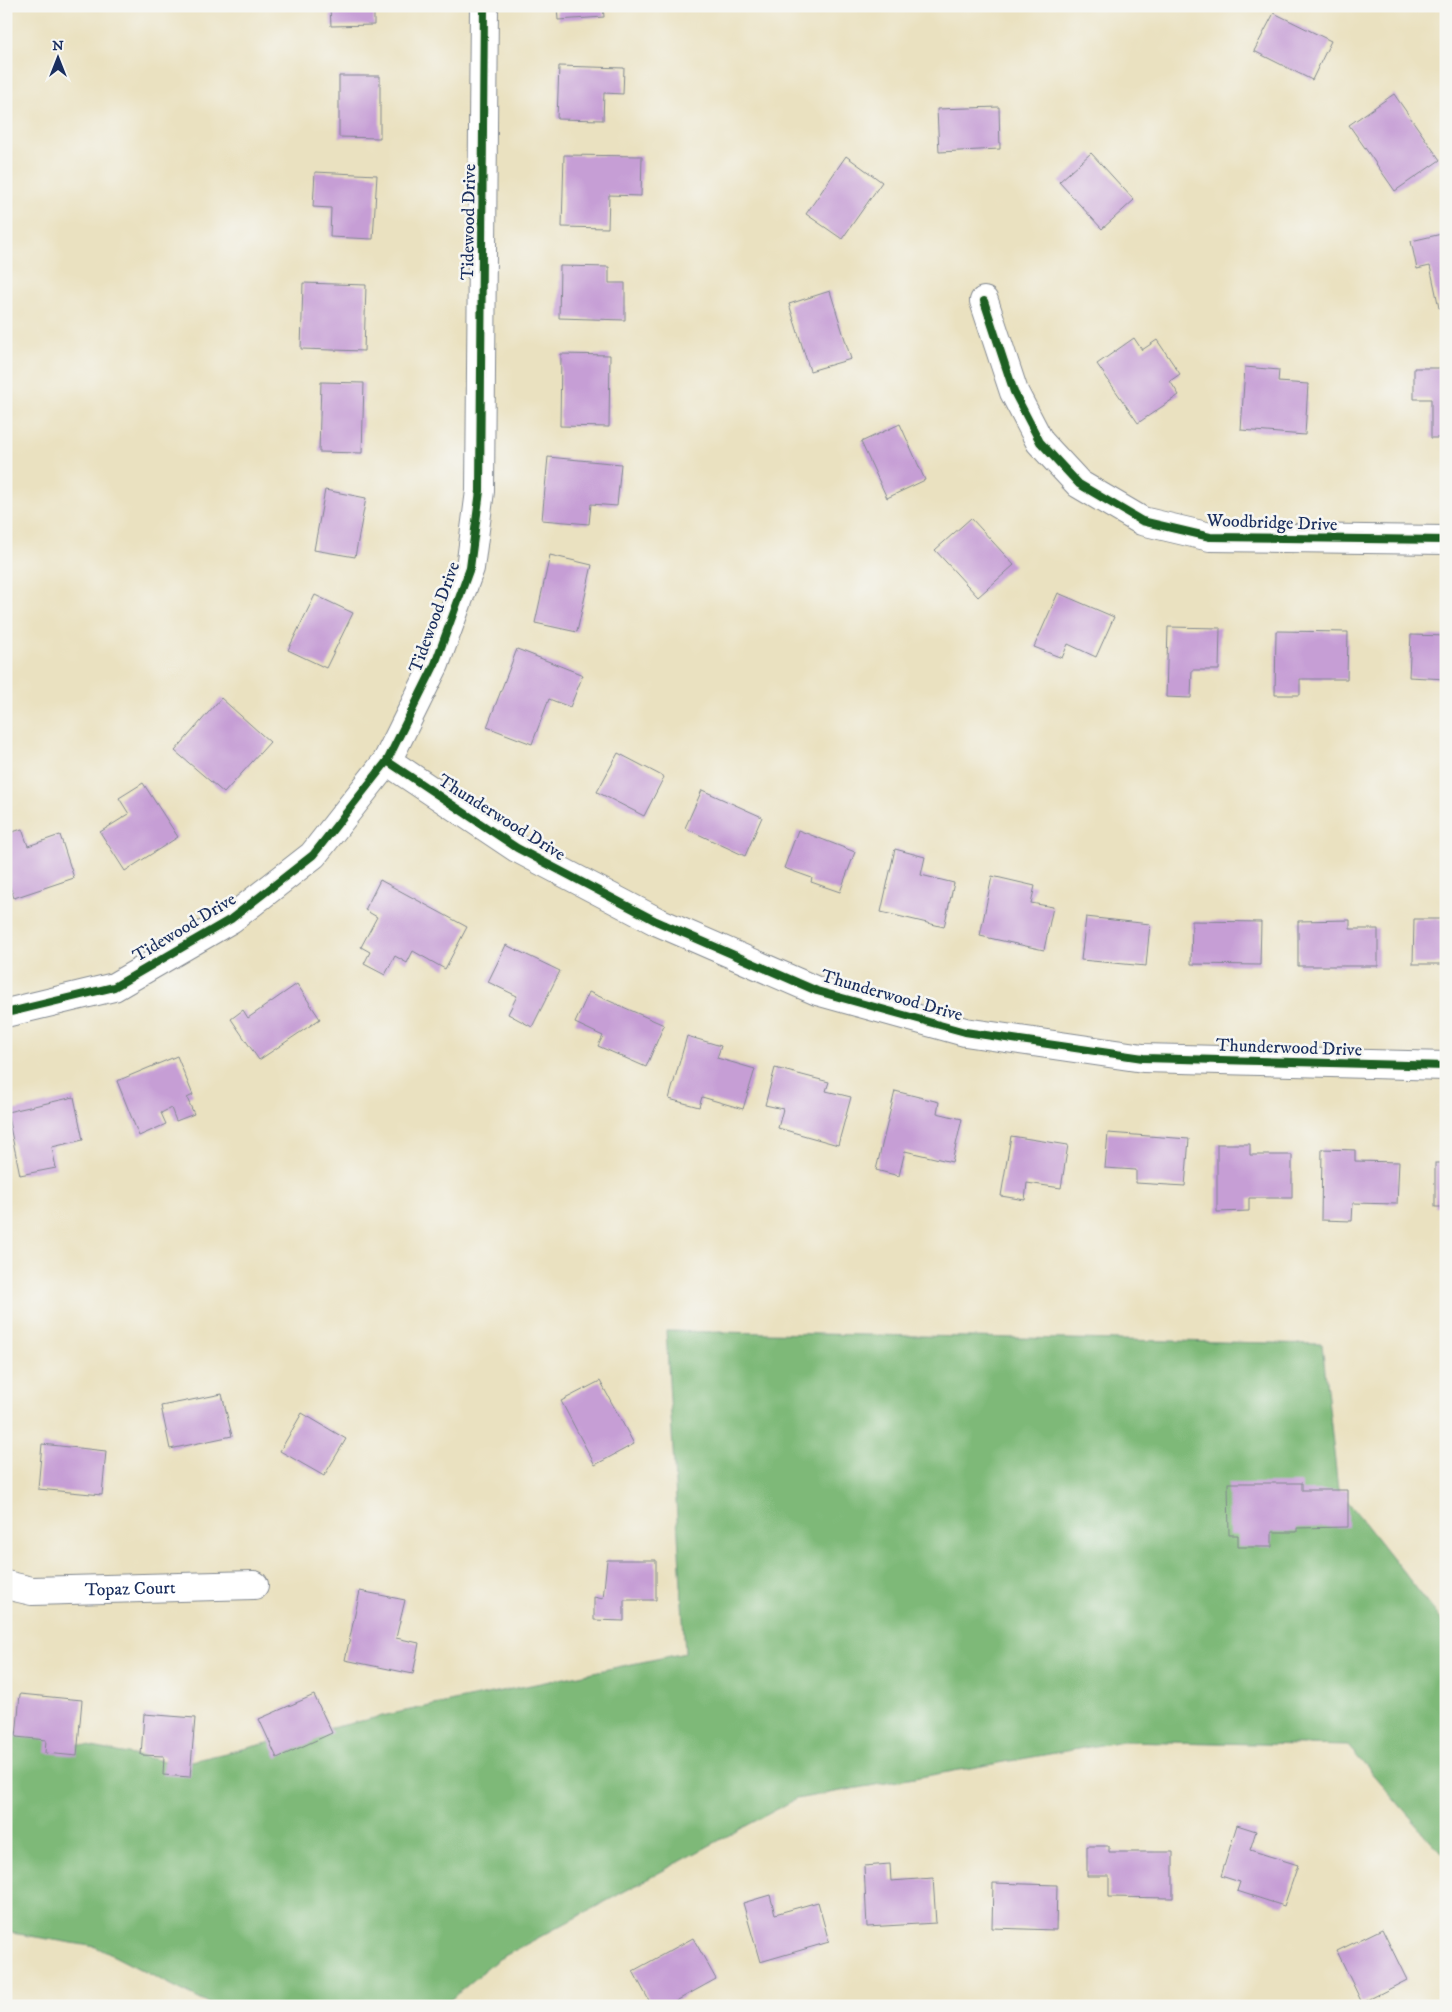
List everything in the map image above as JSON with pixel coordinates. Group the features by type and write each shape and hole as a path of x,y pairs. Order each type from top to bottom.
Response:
{"street":[{"name":"Tidewood Drive","path":"6,1013 114,987 231,919 313,854 387,761 435,664 470,568 480,491 484,6"},
{"name":"Woodbridge Drive","path":"984,301 1014,392 1040,442 1079,484 1142,520 1210,537 1446,540"},
{"name":"Thunderwood Drive","path":"387,761 526,852 656,922 817,991 965,1032 1143,1058 1446,1066"},
{"name":"Topaz Court","path":"6,1585 32,1591 254,1585"}],"green space":[{"path":"666,1331 1322,1344 1338,1489 1446,1626 1446,1858 1348,1746 1123,1741 796,1799 497,1960 443,2006 213,2006 96,1947 6,1932 6,1730 179,1764 391,1714 685,1653"}],"building":[{"path":"330,6 374,6 374,25 331,26"},
{"path":"557,6 603,6 604,17 558,20"},
{"path":"1274,13 1331,41 1312,80 1254,51"},
{"path":"559,66 624,68 623,94 604,93 603,120 557,119"},
{"path":"339,76 380,76 380,138 339,137"},
{"path":"1394,94 1440,160 1395,191 1349,125"},
{"path":"999,107 1000,149 939,152 937,109"},
{"path":"1091,153 1134,200 1102,229 1059,182"},
{"path":"564,155 642,156 641,196 609,195 608,228 562,227"},
{"path":"846,156 882,182 842,239 806,214"},
{"path":"315,172 377,175 373,239 330,237 331,208 313,207"},
{"path":"1446,233 1446,307 1439,308 1430,266 1417,269 1411,241"},
{"path":"560,266 609,267 609,283 625,283 625,320 559,318"},
{"path":"303,283 366,285 364,351 301,349"},
{"path":"830,291 851,359 810,371 789,304"},
{"path":"1134,338 1142,350 1157,340 1180,374 1170,381 1179,395 1138,423 1097,364"},
{"path":"561,354 610,355 609,427 560,426"},
{"path":"1245,367 1279,370 1278,382 1308,384 1305,435 1241,430"},
{"path":"1414,368 1446,368 1446,438 1431,438 1431,399 1414,399"},
{"path":"321,382 364,383 362,453 319,452"},
{"path":"900,424 925,480 887,498 861,442"},
{"path":"548,457 621,464 617,506 591,504 589,524 542,520"},
{"path":"325,490 366,498 355,557 314,550"},
{"path":"971,518 1014,565 978,597 935,550"},
{"path":"550,555 592,565 577,632 535,623"},
{"path":"1058,593 1114,617 1096,657 1068,644 1062,658 1034,647"},
{"path":"315,595 353,613 326,668 288,650"},
{"path":"1168,627 1220,628 1219,670 1192,670 1191,698 1166,697"},
{"path":"1276,631 1348,632 1347,679 1300,679 1300,695 1275,695"},
{"path":"1411,635 1446,636 1446,679 1409,677"},
{"path":"517,649 583,675 570,707 549,699 532,744 487,727"},
{"path":"221,698 270,742 224,793 175,751"},
{"path":"618,753 664,777 644,816 597,792"},
{"path":"143,783 178,837 125,871 100,832 129,814 119,798"},
{"path":"702,790 762,817 745,856 685,828"},
{"path":"22,829 28,846 60,835 74,878 14,898 6,876 6,834"},
{"path":"798,830 855,852 840,892 811,882 812,878 784,868"},
{"path":"895,849 925,857 921,875 954,883 944,927 881,912"},
{"path":"992,876 1035,886 1031,903 1053,907 1044,950 980,936"},
{"path":"380,880 467,927 445,969 413,951 407,963 395,956 385,975 364,964 370,952 361,947 377,917 365,910"},
{"path":"1086,917 1150,924 1146,966 1081,960"},
{"path":"1414,919 1446,919 1446,964 1413,964"},
{"path":"1350,920 1350,929 1378,929 1378,966 1298,966 1298,921"},
{"path":"1192,921 1261,922 1260,965 1191,964"},
{"path":"506,945 560,971 532,1027 508,1014 517,996 488,982"},
{"path":"297,984 320,1019 259,1060 231,1019 243,1010 248,1018"},
{"path":"589,992 664,1025 646,1067 598,1046 603,1036 575,1023"},
{"path":"687,1036 721,1046 717,1058 755,1069 743,1109 702,1097 699,1107 669,1099"},
{"path":"177,1056 193,1095 187,1098 194,1114 176,1121 171,1108 161,1113 166,1124 139,1136 117,1081"},
{"path":"775,1068 829,1082 826,1091 851,1097 838,1145 778,1128 783,1109 765,1105"},
{"path":"895,1091 939,1102 937,1113 962,1119 952,1162 905,1151 899,1176 876,1170"},
{"path":"74,1097 83,1140 52,1147 56,1168 20,1175 7,1112"},
{"path":"1108,1133 1189,1139 1185,1186 1136,1183 1136,1170 1105,1168"},
{"path":"1011,1136 1068,1145 1061,1188 1027,1183 1025,1200 1001,1196"},
{"path":"1217,1144 1250,1144 1250,1155 1292,1155 1292,1198 1249,1198 1249,1211 1217,1212"},
{"path":"1322,1149 1355,1150 1355,1161 1399,1162 1397,1204 1353,1203 1352,1221 1321,1220"},
{"path":"1435,1163 1446,1163 1446,1207 1435,1207"},
{"path":"600,1381 634,1444 595,1465 561,1401"},
{"path":"222,1394 232,1436 170,1449 161,1406"},
{"path":"302,1413 346,1439 324,1476 280,1451"},
{"path":"42,1444 106,1451 102,1495 38,1489"},
{"path":"1228,1483 1302,1483 1302,1490 1348,1490 1348,1527 1297,1528 1297,1532 1272,1532 1272,1547 1238,1547 1238,1535 1229,1535"},
{"path":"607,1560 656,1560 656,1600 624,1600 624,1621 594,1620 594,1597 603,1599"},
{"path":"360,1591 405,1600 396,1638 419,1643 413,1674 345,1660"},
{"path":"20,1694 82,1700 77,1756 45,1753 46,1740 16,1737"},
{"path":"314,1695 332,1733 277,1758 259,1719"},
{"path":"144,1714 195,1718 190,1777 163,1775 164,1756 141,1755"},
{"path":"1237,1825 1256,1831 1250,1850 1298,1865 1284,1906 1237,1891 1240,1882 1221,1876"},
{"path":"1087,1846 1109,1846 1109,1852 1173,1852 1173,1898 1109,1897 1109,1876 1087,1876"},
{"path":"890,1864 891,1881 933,1878 936,1923 867,1927 864,1866"},
{"path":"993,1883 1057,1885 1056,1930 992,1928"},
{"path":"770,1895 775,1914 818,1902 829,1942 760,1962 743,1903"},
{"path":"1382,1929 1407,1980 1362,2003 1337,1951"},
{"path":"693,1938 716,1979 667,2006 652,2006 633,1971"}],"cycle path":[{"path":"6,1013 114,987 231,919 313,855 387,761 435,664 470,568 480,491 484,6"},
{"path":"984,301 1014,392 1040,442 1079,484 1142,521 1210,537 1446,540"},
{"path":"387,761 517,848 656,921 817,991 965,1032 1143,1058 1446,1066"}]}
